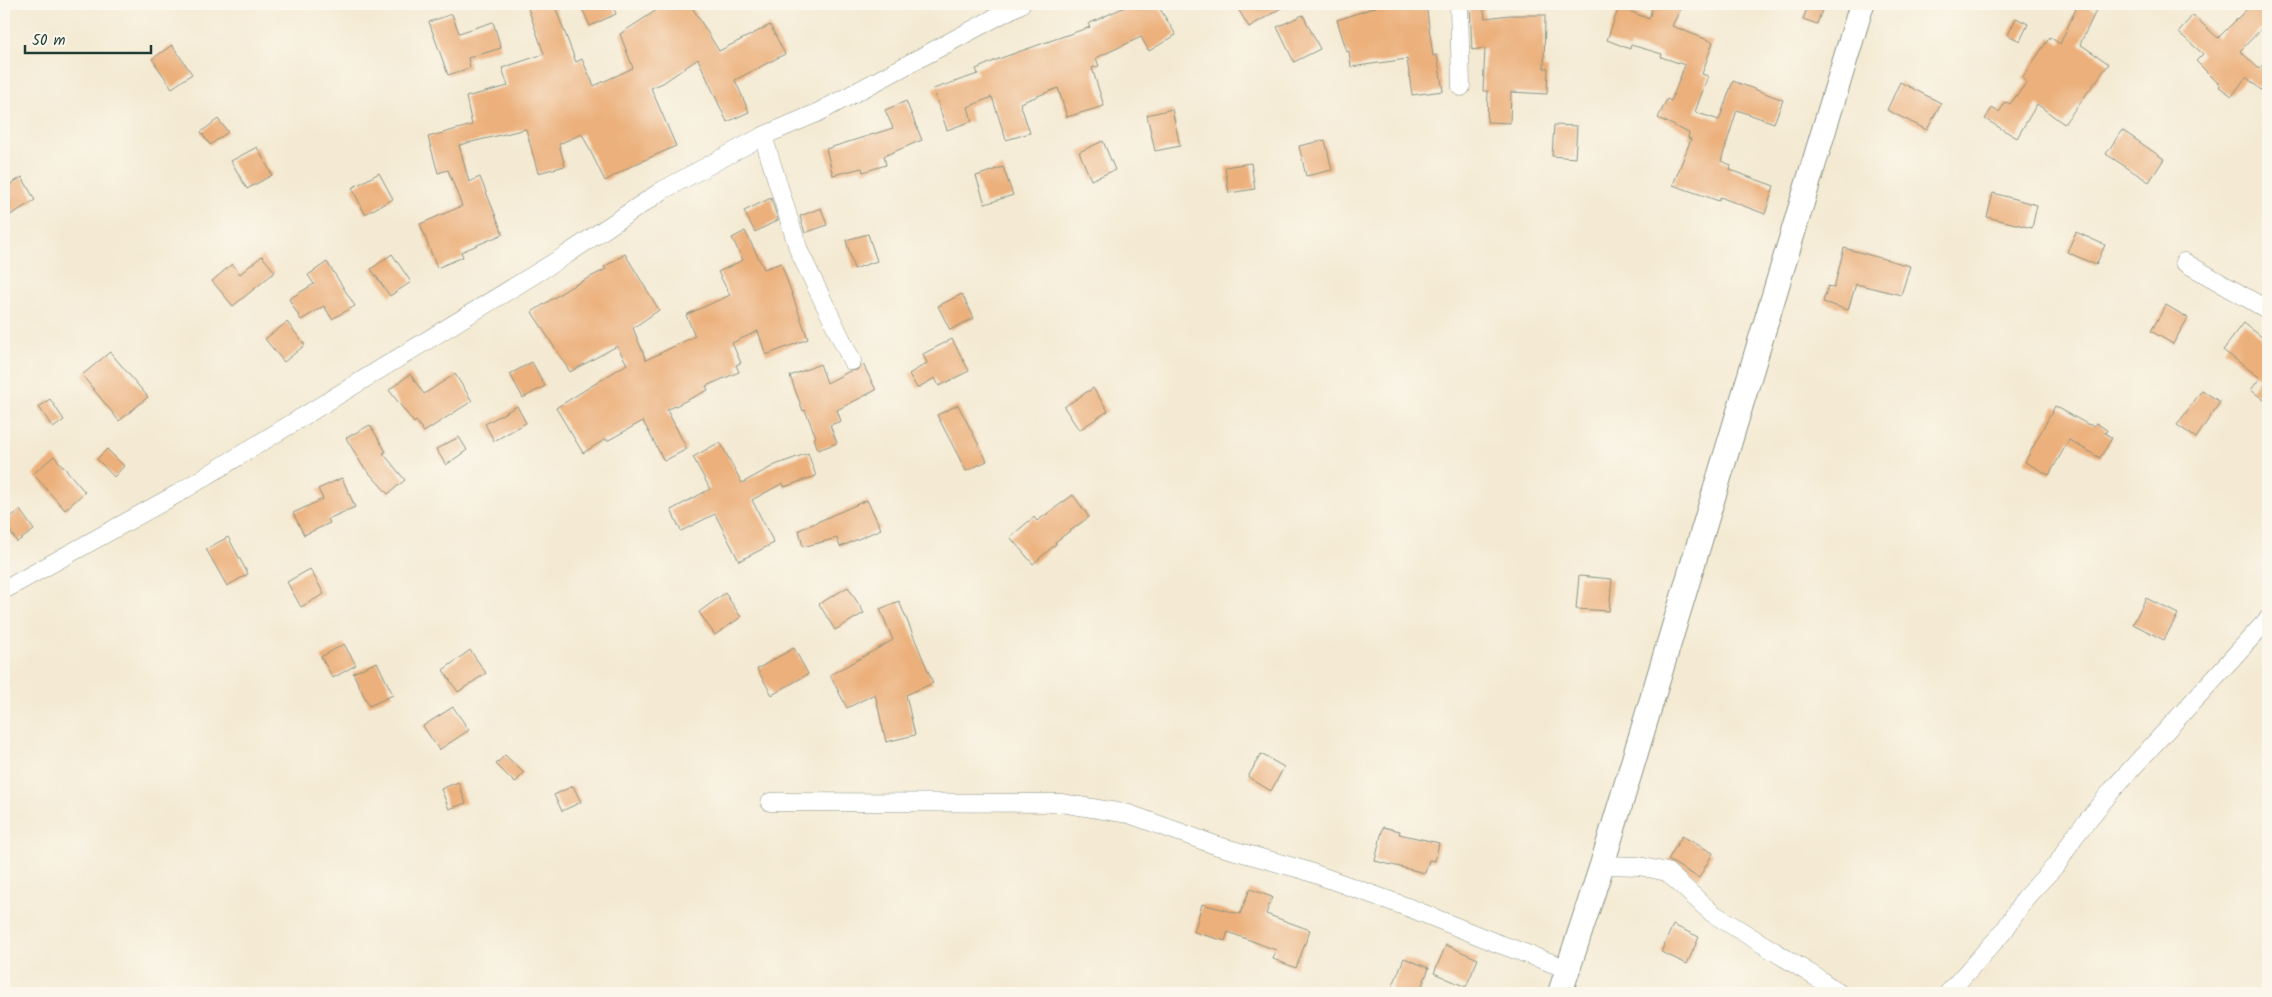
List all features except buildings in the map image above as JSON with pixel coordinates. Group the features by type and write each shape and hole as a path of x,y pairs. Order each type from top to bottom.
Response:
{"main road":[{"path":"1560,993 1602,864 1862,4"}],"street":[{"path":"4,590 177,494 566,255 663,190 762,136 817,113 1021,4"},
{"path":"1459,4 1461,87"},
{"path":"762,136 799,251 852,360"},
{"path":"2184,262 2268,310"},
{"path":"1948,993 2004,932 2026,897 2058,863 2074,837 2113,789 2268,619"},
{"path":"770,802 1061,803 1129,814 1218,846 1322,876 1568,969"},
{"path":"1602,864 1639,866 1667,872 1712,913 1839,993"}]}
